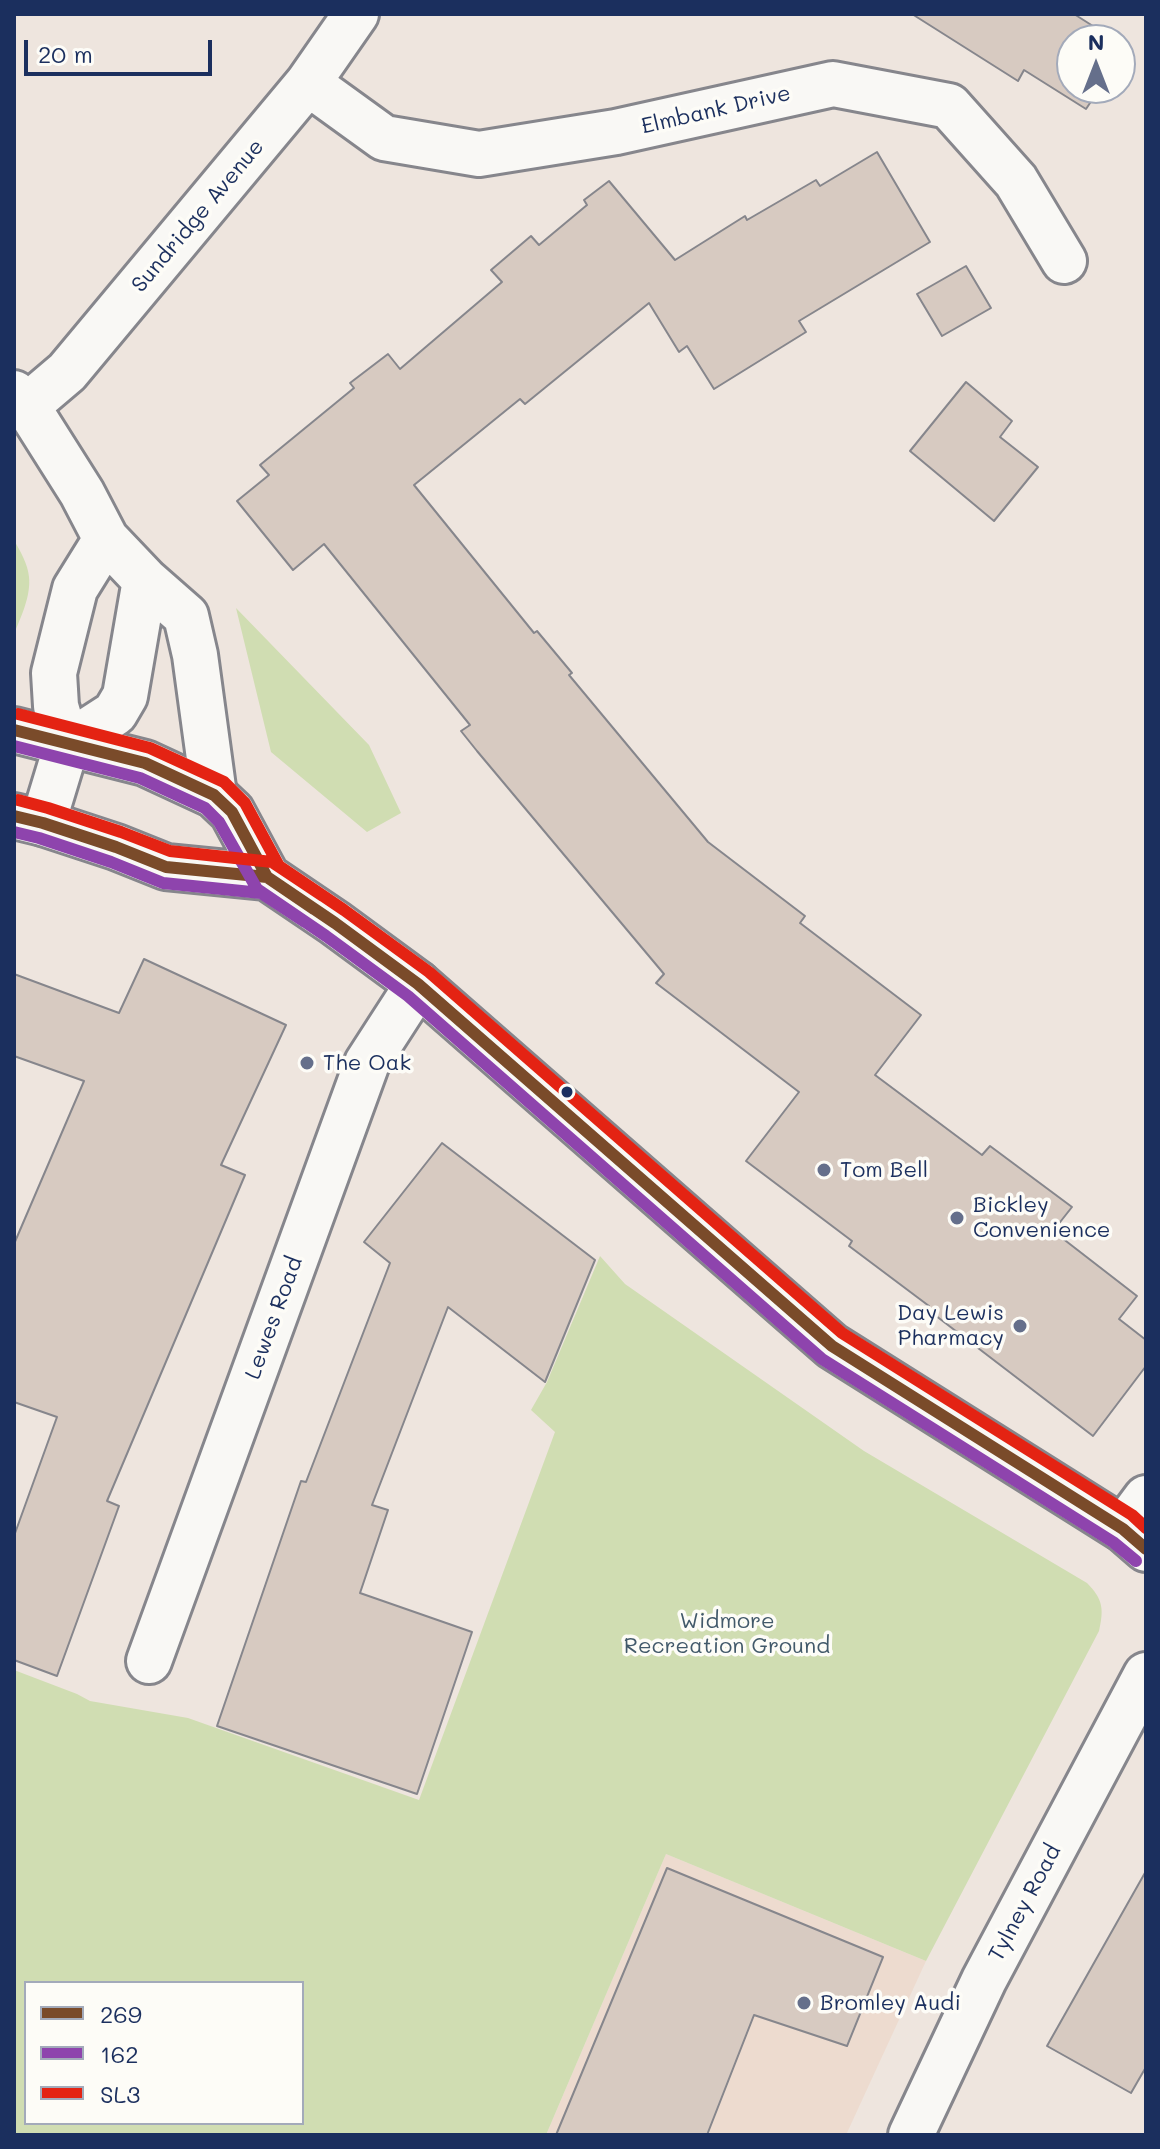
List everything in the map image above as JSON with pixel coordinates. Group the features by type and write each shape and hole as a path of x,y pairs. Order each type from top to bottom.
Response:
{"street":[{"name":"Sundridge Avenue","path":"20,400 67,372 308,83 356,14"},
{"name":"Elmbank Drive","path":"308,83 384,138 479,154 616,132 833,84 949,106 1016,181 1064,261"},
{"path":"20,400 82,493 106,539 145,580 186,616 195,655 214,795"},
{"path":"67,744 56,706 54,673 75,589 106,539"},
{"path":"145,580 125,696 115,713 67,744 29,819 166,867 267,877"},
{"path":"14,730 145,763 214,795 232,812 267,877 418,984 832,1346 1138,1525"},
{"name":"Lewes Road","path":"149,1661 367,1063 418,984"},
{"name":"Tylney Road","path":"911,2135 984,1980 1146,1675"}],"shaded area":[{"path":"666,1854 926,1961 846,2135 546,2135"}],"green space":[{"path":"14,540 27,567 29,584 25,606 14,634"},
{"path":"236,608 369,745 401,813 367,832 271,752"},
{"name":"Widmore Recreation Ground","path":"600,1256 625,1284 864,1451 1087,1583 1096,1594 1102,1610 1099,1631 926,1961 666,1854 546,2135 14,2135 14,1670 90,1701 188,1718 419,1800 555,1432 531,1410 547,1382"}],"building":[{"path":"912,14 1074,14 1090,24 1056,24 1056,90 1024,70 1018,81"},
{"path":"877,152 930,242 799,321 806,332 714,389 687,346 679,352 649,303 525,404 520,399 414,485 534,633 537,631 572,673 569,675 708,842 805,916 800,923 921,1015 875,1075 982,1155 990,1146 1072,1207 1053,1231 1137,1296 1119,1319 1146,1340 1146,1366 1093,1436 927,1309 929,1306 849,1246 852,1241 746,1161 799,1092 656,983 664,974 461,731 470,725 324,544 293,570 237,501 269,475 260,465 354,388 350,383 388,354 400,369 502,282 491,270 531,236 539,245 587,205 584,200 609,181 675,260 745,216 747,220 816,180 820,186"},
{"path":"966,266 991,308 942,336 917,294"},
{"path":"966,382 1012,421 1000,437 1038,467 994,521 910,451"},
{"path":"144,959 286,1025 221,1165 245,1175 107,1501 119,1506 57,1676 14,1660 14,1536 57,1417 14,1402 14,1244 84,1081 14,1056 14,974 119,1013"},
{"path":"442,1143 595,1260 545,1382 448,1307 372,1505 388,1510 360,1593 472,1632 417,1794 217,1726 301,1481 306,1482 390,1263 364,1242"},
{"path":"667,1868 883,1957 847,2046 754,2015 707,2135 556,2135"},
{"path":"1146,1871 1146,2067 1131,2093 1047,2046"}],"transit line":[{"name":"SL3","path":"18,714 150,748 224,782 245,803 279,866 429,972 842,1333 1132,1515 1146,1528"},
{"name":"269","path":"14,730 145,763 214,795 232,812 267,877 418,984 832,1346 1123,1529 1146,1549"},
{"name":"162","path":"14,746 140,778 205,808 219,822 257,889 408,996 822,1359 1113,1542 1136,1561"},
{"name":"SL3","path":"18,800 121,832 170,851 272,862 323,896"},
{"name":"269","path":"14,816 116,847 166,867 267,877 314,909"},
{"name":"162","path":"14,832 111,862 163,883 261,893 305,922"}],"place":[{"name":"The Oak","path":"307,1063"},
{"name":"Tom Bell","path":"824,1170"},
{"name":"Bickley Convenience","path":"957,1218"},
{"name":"Day Lewis Pharmacy","path":"1020,1326"},
{"name":"Bromley Audi","path":"804,2003"}]}
